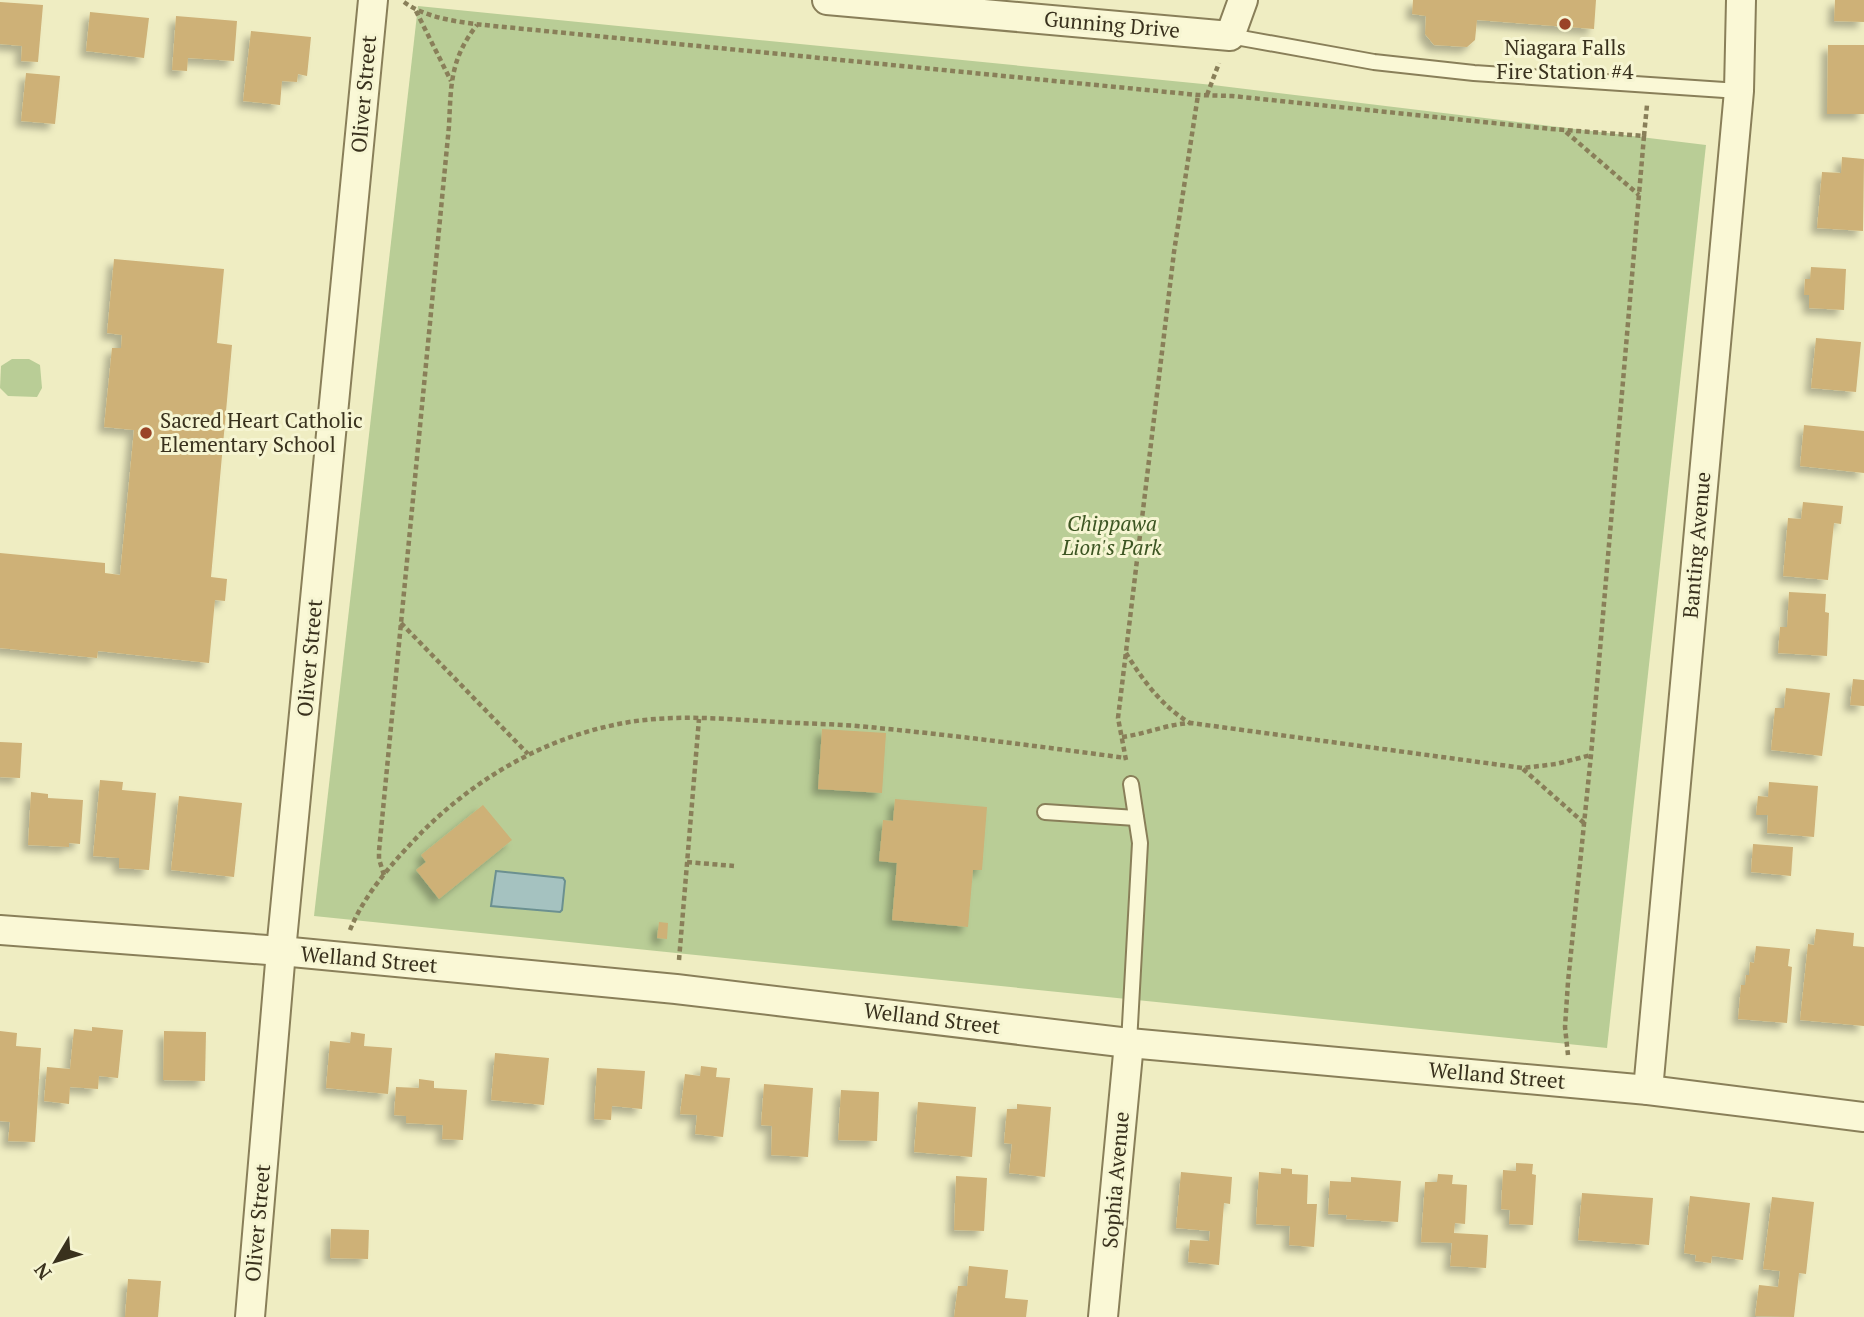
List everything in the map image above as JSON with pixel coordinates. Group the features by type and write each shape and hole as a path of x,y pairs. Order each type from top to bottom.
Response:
{"street":[{"name":"Oliver Street","path":"250,1317 281,951 373,0"},
{"name":"Gunning Drive","path":"827,0 1230,36"},
{"path":"1230,36 1243,0"},
{"name":"Banting Avenue","path":"1648,1090 1739,91 1741,0"},
{"name":"Welland Street","path":"0,930 281,951 676,989 1129,1043 1648,1090 1864,1117"},
{"name":"Sophia Avenue","path":"1103,1317 1129,1043"}],"lane":[{"path":"1230,36 1374,62 1474,73 1739,91"},
{"path":"1129,1043 1140,843 1131,784"},
{"path":"1045,812 1136,818"}],"path":[{"path":"404,2 416,10 477,25 1198,95 1232,96 1565,131 1644,136"},
{"path":"416,10 451,82"},
{"path":"384,875 379,850 447,150 451,82 458,53 477,25"},
{"path":"1131,784 1118,718 1174,253 1198,95"},
{"path":"1574,1083 1565,1027 1647,105"},
{"path":"1565,131 1639,196"},
{"path":"400,623 528,754"},
{"path":"1126,653 1151,689 1183,719 1191,723"},
{"path":"676,989 699,719"},
{"path":"342,958 359,911 384,875 430,824 462,797 528,754 577,735 617,724 699,719 879,728 1126,758"},
{"path":"1122,737 1140,735 1174,724 1191,723 1522,768 1591,755"},
{"path":"1522,768 1584,823"},
{"path":"687,862 734,866"}],"green space":[{"name":"Chippawa Lion's Park","path":"418,6 1213,85 1706,145 1607,1048 314,916"},
{"path":"12,359 29,359 40,365 42,388 37,397 8,396 0,388 1,366"}],"water":[{"path":"496,871 563,878 562,910 560,912 491,906"}],"building":[{"name":"Niagara Falls Fire Station #4","path":"1413,0 1596,0 1594,29 1477,20 1475,40 1467,47 1434,45 1425,34 1426,16 1412,14"},
{"path":"1835,0 1864,0 1864,22 1834,21"},
{"path":"0,2 43,5 38,62 21,61 22,46 0,44"},
{"path":"90,12 149,18 144,58 86,51"},
{"path":"176,16 237,21 234,61 188,58 187,71 172,70"},
{"path":"251,31 311,37 307,76 298,74 297,82 282,81 280,105 243,101"},
{"path":"1828,45 1864,45 1864,114 1827,114"},
{"path":"26,73 60,76 55,124 21,121"},
{"path":"1842,157 1864,159 1863,231 1817,228 1822,172 1841,173"},
{"path":"114,259 224,269 217,343 232,345 211,577 227,579 225,601 215,600 209,663 98,651 97,658 0,648 0,553 105,563 105,573 120,575 134,430 104,427 112,348 121,348 122,335 107,333"},
{"path":"1811,267 1846,269 1844,310 1809,308 1809,295 1804,295 1805,279 1810,279"},
{"path":"1816,338 1861,342 1856,392 1811,388"},
{"path":"1804,425 1864,431 1864,473 1800,466"},
{"path":"1803,502 1843,506 1841,524 1834,523 1828,580 1783,576 1788,518 1801,519"},
{"path":"1789,592 1826,594 1825,612 1829,613 1827,656 1778,653 1780,627 1787,627"},
{"path":"1853,679 1864,680 1864,706 1850,705"},
{"path":"1786,688 1830,693 1822,756 1771,750 1775,708 1784,708"},
{"path":"822,729 886,733 882,793 818,789"},
{"path":"0,742 22,743 20,778 0,777"},
{"path":"100,780 123,782 122,790 156,793 149,870 119,868 119,858 93,856"},
{"path":"1769,782 1818,786 1814,837 1767,833 1768,815 1756,815 1758,796 1768,797"},
{"path":"31,792 48,794 48,798 83,800 80,844 69,843 69,847 28,845"},
{"path":"179,796 242,803 234,877 171,870"},
{"path":"895,799 987,807 982,870 973,870 968,927 892,920 897,863 879,861 883,820 893,821"},
{"path":"483,805 512,840 439,899 416,870 426,862 421,855"},
{"path":"1753,844 1793,847 1791,876 1751,872"},
{"path":"659,922 668,923 667,939 657,938"},
{"path":"1816,929 1854,933 1853,946 1864,947 1864,1026 1800,1020 1808,944 1814,945"},
{"path":"1756,946 1790,949 1788,966 1792,967 1787,1023 1738,1019 1741,985 1745,985 1746,975 1749,975 1750,962 1754,963"},
{"path":"92,1027 123,1030 118,1078 99,1076 98,1089 70,1087 69,1104 44,1101 47,1067 70,1069 74,1029 92,1031"},
{"path":"0,1031 17,1033 16,1046 41,1048 35,1142 8,1141 10,1122 0,1121"},
{"path":"164,1031 206,1032 205,1081 163,1080"},
{"path":"351,1032 365,1034 364,1046 392,1048 388,1094 326,1088 330,1041 350,1043"},
{"path":"495,1053 549,1058 544,1105 491,1100"},
{"path":"701,1066 717,1068 716,1077 730,1078 723,1137 695,1134 697,1115 680,1114 685,1074 700,1076"},
{"path":"597,1068 645,1071 642,1109 612,1106 611,1120 594,1119"},
{"path":"419,1079 434,1081 434,1088 467,1090 463,1140 442,1139 443,1125 406,1123 406,1116 394,1115 396,1087 419,1088"},
{"path":"764,1084 813,1088 808,1157 771,1155 772,1126 761,1125"},
{"path":"841,1090 879,1092 877,1141 838,1140"},
{"path":"918,1102 976,1107 972,1157 914,1152"},
{"path":"1017,1104 1051,1107 1045,1177 1009,1173 1012,1144 1004,1143 1007,1109 1017,1109"},
{"path":"1516,1163 1533,1164 1532,1174 1536,1175 1533,1225 1509,1224 1510,1210 1501,1209 1503,1170 1516,1171"},
{"path":"1281,1168 1292,1169 1292,1174 1308,1175 1307,1204 1317,1204 1314,1247 1289,1245 1290,1226 1256,1224 1259,1172 1281,1174"},
{"path":"1181,1172 1232,1177 1230,1204 1224,1203 1219,1265 1188,1262 1190,1240 1209,1241 1210,1231 1176,1228"},
{"path":"1438,1174 1453,1175 1452,1184 1467,1185 1465,1224 1455,1223 1454,1233 1488,1235 1486,1268 1450,1266 1452,1243 1421,1242 1425,1182 1437,1182"},
{"path":"956,1176 987,1178 984,1231 954,1230"},
{"path":"1351,1177 1401,1181 1398,1222 1346,1219 1347,1215 1328,1214 1330,1181 1351,1182"},
{"path":"1582,1193 1653,1198 1649,1245 1578,1240"},
{"path":"1690,1196 1750,1203 1743,1260 1712,1256 1711,1263 1695,1261 1696,1255 1684,1253"},
{"path":"1772,1197 1814,1202 1806,1274 1799,1273 1794,1317 1755,1316 1759,1285 1778,1287 1780,1271 1763,1269"},
{"path":"331,1229 369,1230 368,1259 330,1258"},
{"path":"969,1266 1008,1270 1005,1298 1028,1300 1026,1317 954,1317 958,1286 967,1286"},
{"path":"128,1279 161,1281 158,1317 125,1317"}],"place":[{"name":"Niagara Falls Fire Station #4","path":"1565,24"},
{"name":"Sacred Heart Catholic Elementary School","path":"146,433"}]}
